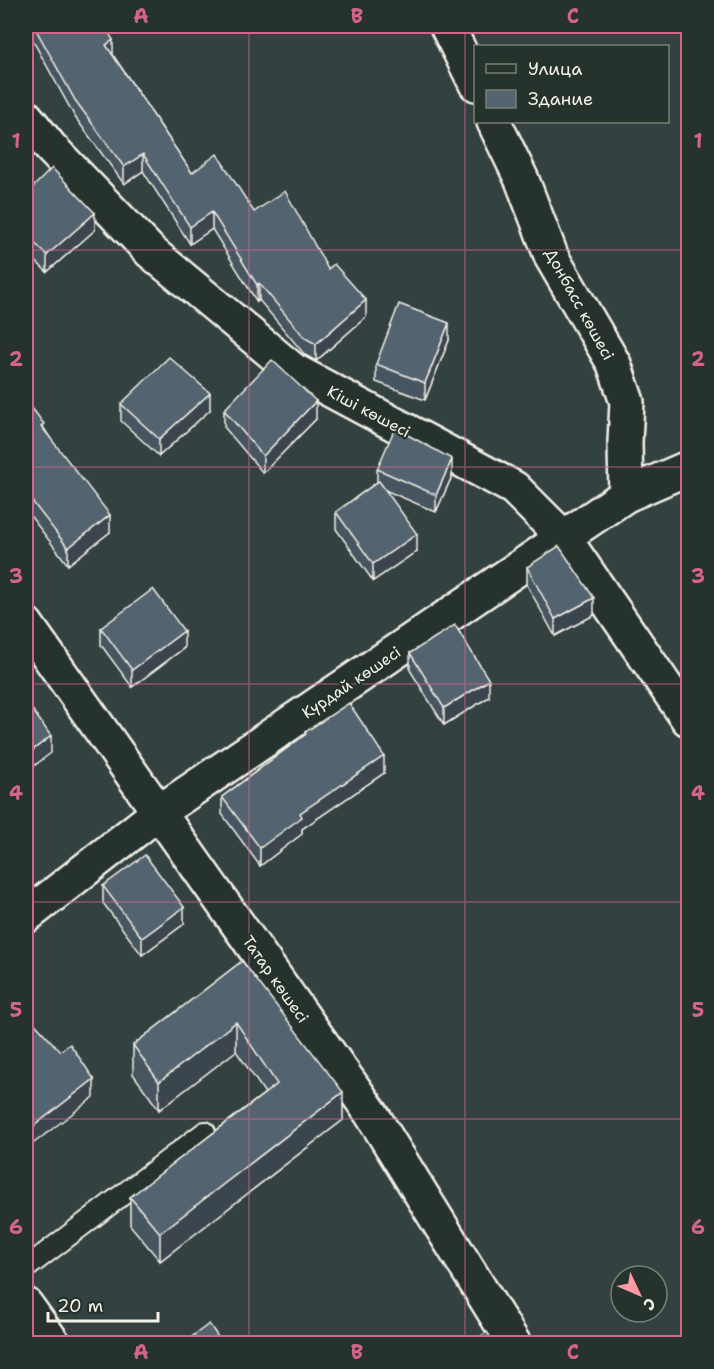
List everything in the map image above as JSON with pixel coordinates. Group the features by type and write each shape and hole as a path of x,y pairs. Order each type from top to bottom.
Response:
{"street":[{"path":"447,26 474,80"},
{"name":"Кіші көшесі","path":"26,117 51,148 151,252 293,370 514,488 564,538 688,719"},
{"name":"Донбасс көшесі","path":"494,123 522,180 552,258 614,364 621,383 627,402 626,495"},
{"name":"Күрдай көшесі","path":"26,916 159,812 626,495 688,468"},
{"name":"Татар көшесі","path":"26,624 371,1113 514,1344"},
{"path":"26,1305 54,1344"}],"lane":[{"path":"26,1268 206,1132"}],"building":[{"path":"34,26 105,26 113,40 106,45 192,173 217,154 254,212 285,191 328,269 334,264 366,300 316,344 305,338 259,283 257,285 212,212 190,227 143,154 124,167 75,100"},
{"path":"52,168 95,213 47,255 26,235 26,194"},
{"path":"399,304 449,323 425,383 376,364"},
{"path":"169,357 210,393 159,439 121,404"},
{"path":"272,360 316,401 263,456 224,410"},
{"path":"26,400 44,424 41,426 110,515 68,548 28,496 31,494 26,486"},
{"path":"395,428 452,459 436,495 377,469"},
{"path":"379,481 417,534 373,564 336,512"},
{"path":"559,546 594,598 555,619 527,567"},
{"path":"153,589 184,631 132,670 101,628"},
{"path":"455,625 489,680 444,708 410,653"},
{"path":"26,701 51,736 26,755"},
{"path":"349,703 384,756 300,813 302,817 260,848 222,797 306,734 305,732"},
{"path":"145,855 184,907 142,938 103,886"},
{"path":"242,961 343,1092 160,1233 130,1197 277,1084 236,1022 159,1082 133,1045"},
{"path":"26,1014 60,1051 70,1044 94,1079 26,1132"},
{"path":"209,1324 223,1344 182,1344"},
{"path":"487,1332 495,1344 469,1344"}]}
